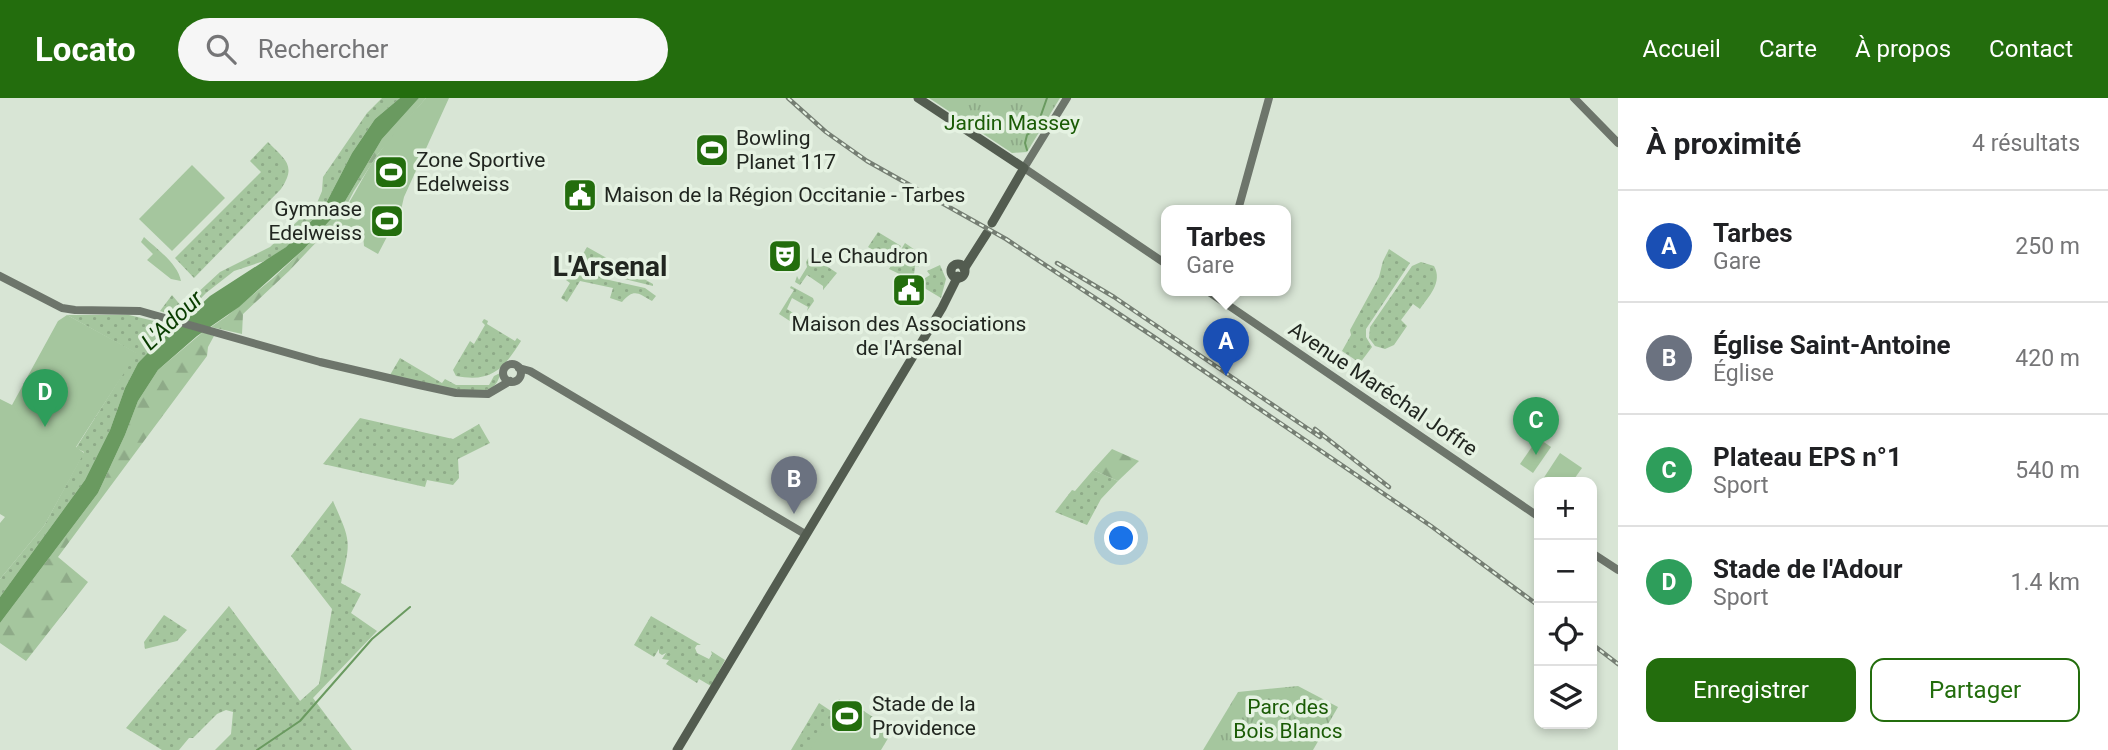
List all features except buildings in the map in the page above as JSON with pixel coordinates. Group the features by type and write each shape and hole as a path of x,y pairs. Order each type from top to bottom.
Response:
{"main road":[{"path":"918,98 1024,168 992,223"},
{"path":"677,750 942,308 958,273 986,233"}],"street":[{"path":"1067,98 1024,168 1161,260"},
{"path":"1239,205 1269,98"},
{"path":"1574,98 1618,143"},
{"path":"0,276 62,308 140,311 329,364 431,388 488,394 510,381 515,381 520,372"},
{"name":"Avenue Maréchal Joffre","path":"1217,296 1534,514"},
{"path":"499,388 506,366 510,364 520,372 538,377 805,534"},
{"path":"503,373 505,379 510,381"},
{"path":"1597,557 1618,570"}],"green space":[{"path":"382,98 400,98 375,119 352,153 323,209 286,247 267,260 234,271 206,293 182,318 160,311 172,295 182,307 220,272 270,247 317,203 322,191 323,177 367,113"},
{"path":"419,98 426,98 378,154 341,216 289,271 243,314 242,334 211,327 272,279 304,249 341,208 382,139"},
{"name":"Zone Sportive Edelweiss","path":"426,98 449,98 404,197 401,210 378,254 364,246 363,235 355,229 344,225 337,229 332,226 376,157"},
{"name":"Jardin Massey","path":"929,98 1060,98 1027,152 1012,153"},
{"path":"268,142 287,163 286,181 194,278 175,258 261,172 250,161"},
{"path":"192,165 225,198 172,251 139,219"},
{"path":"878,232 901,246 891,261 868,247"},
{"path":"144,237 171,263 181,281 171,279 147,260 153,254 141,242"},
{"path":"905,243 918,252 919,267 915,266 914,275 917,277 914,281 889,269"},
{"path":"587,247 653,286 600,273 579,261"},
{"path":"1389,249 1410,263 1366,329 1366,337 1372,347 1360,363 1342,351 1351,335 1350,330 1379,277"},
{"path":"810,255 837,273 823,290 823,286 807,275 800,285 795,282 797,276 799,280 807,267 806,262"},
{"path":"1421,262 1434,266 1437,278 1434,289 1420,309 1413,304 1401,320 1407,326 1394,345 1385,349 1375,346 1369,338 1370,327 1412,266"},
{"path":"940,265 946,279 941,298 916,283 919,278 922,280 930,275 927,271"},
{"path":"577,267 609,280 645,288 656,296 652,301 633,293 622,302 610,298 613,288 580,281 567,302 561,298 570,283 566,280"},
{"path":"791,286 814,301 807,311 808,307 792,298 787,309 801,318 805,315 796,329 796,325 779,314 794,290"},
{"path":"67,315 129,315 175,326 138,363 125,388 110,430 85,480 0,597 0,579 44,526 84,452 76,448 136,353"},
{"path":"67,315 137,353 76,447 84,453 44,526 0,579 0,523 5,517 0,514 0,399 12,405 58,321"},
{"path":"484,319 488,321 487,324 515,341 517,338 521,341 509,359 496,371 479,377 456,376 453,370 470,341 474,344 485,325 482,322"},
{"path":"203,332 214,336 207,356 58,557 88,582 26,661 0,643 0,623 98,493 138,401 158,370"},
{"path":"400,358 442,383 445,379 456,385 489,385 494,376 500,373 499,379 489,389 451,389 390,375"},
{"path":"360,418 453,439 479,424 490,443 458,459 459,478 453,485 427,480 425,487 323,464"},
{"path":"1538,438 1551,447 1533,473 1520,464"},
{"path":"1112,449 1139,461 1118,481 1093,470"},
{"path":"1560,453 1582,468 1576,477 1544,477"},
{"path":"1093,470 1118,481 1101,499 1087,525 1055,512 1072,490 1075,491"},
{"path":"333,501 348,541 341,583 361,594 351,613 377,631 313,698 352,750 215,750 231,734 233,712 226,710 217,714 179,750 162,750 126,728 229,606 300,701 319,684 332,609 291,556"},
{"path":"164,615 187,630 177,641 145,649 144,642"},
{"path":"651,616 701,645 695,648 697,653 709,659 711,651 725,660 711,686 699,679 697,683 666,664 669,660 662,659 666,653 662,655 659,649 654,657 634,645"},
{"name":"Parc des Bois Blancs","path":"1298,686 1338,707 1313,750 1203,750 1238,692"},
{"name":"Stade de la Providence","path":"839,699 846,703 848,701 884,724 890,721 896,725 881,750 791,750 819,703 831,711"},
{"name":"Stade de la Providence","path":"840,702 886,731 874,750 810,750"}],"shaded area":[{"path":"400,98 419,98 382,139 341,208 304,249 239,307 197,336 158,370 138,401 98,493 0,623 0,597 85,480 110,430 125,388 138,363 182,318 185,319 210,296 286,247 323,209 352,153 375,119"}],"waterway":[{"path":"1041,115 1047,98"},
{"path":"1027,150 1027,135 1037,128 1043,118"},
{"path":"257,750 300,721 372,639 410,607"}],"railway":[{"path":"788,98 826,132 867,161 1006,239 1431,526 1535,603"},
{"path":"1057,263 1114,297 1320,437"},
{"path":"1315,429 1389,487"},
{"path":"1597,648 1618,664"}],"place":[{"name":"Bowling Planet 117","path":"712,150"},
{"name":"Zone Sportive Edelweiss","path":"391,172"},
{"name":"Maison de la Région Occitanie - Tarbes","path":"580,195"},
{"name":"Gymnase Edelweiss","path":"387,221"},
{"name":"Le Chaudron","path":"785,256"},
{"name":"Maison des Associations de l'Arsenal","path":"909,290"},
{"name":"Tarbes","path":"1226,376"},
{"name":"Stade de l'Adour","path":"45,427"},
{"name":"Plateau EPS n°1","path":"1536,455"},
{"name":"Église Saint-Antoine","path":"794,514"},
{"name":"Stade de la Providence","path":"847,716"}],"district":[{"name":"L'Arsenal","path":"610,266"}],"water label":[{"name":"L'Adour","path":"172,320"}]}
